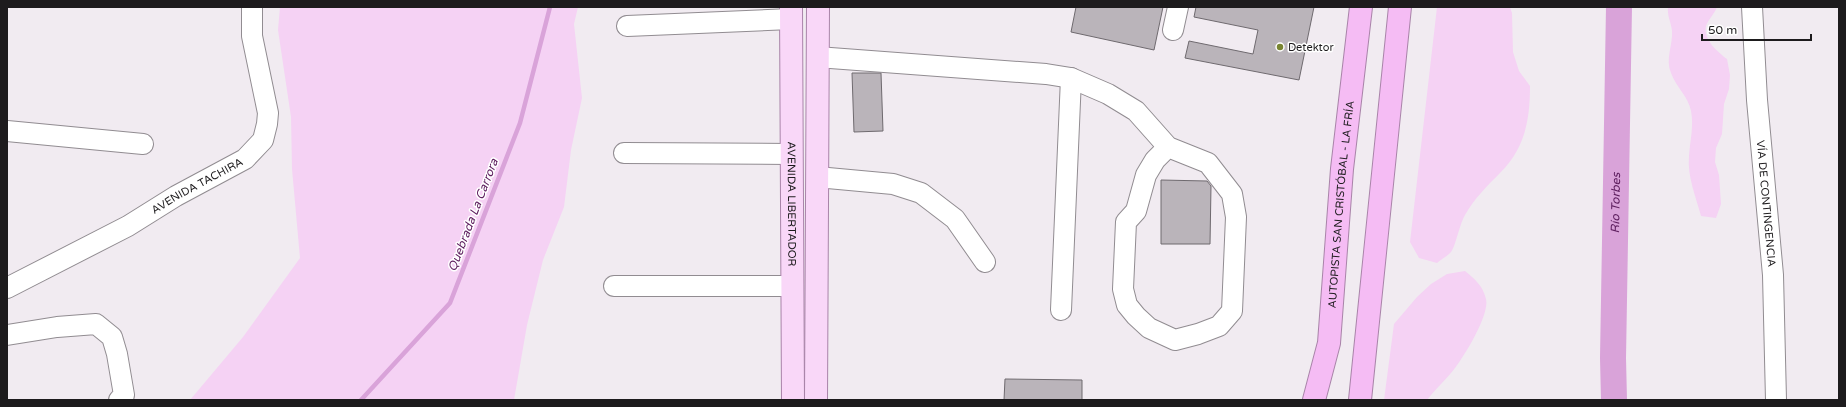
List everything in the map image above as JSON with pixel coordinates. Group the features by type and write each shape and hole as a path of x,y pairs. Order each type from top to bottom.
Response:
{"highway":[{"name":"AUTOPISTA SAN CRISTÓBAL - LA FRÍA","path":"1314,400 1329,343 1342,169 1360,7"},
{"path":"1360,400 1400,7"},
{"path":"1326,400 1329,343"}],"main road":[{"path":"816,400 818,7"},
{"name":"AVENIDA LIBERTADOR","path":"791,13 793,400"}],"street":[{"name":"AVENIDA TACHIRA","path":"7,288 128,226 176,196 245,159 263,140 268,124 268,113 252,36 252,7"},
{"path":"1173,30 1178,7"},
{"name":"VÍA DE CONTINGENCIA","path":"1752,7 1757,100 1773,275 1776,400"},
{"path":"627,26 791,13"},
{"path":"817,57 1046,74 1071,78 1108,94 1136,111 1168,147 1208,163 1232,194 1236,217 1232,311 1219,326 1198,334 1175,340 1149,328 1136,316 1126,305 1123,289 1126,222 1136,211 1146,175 1155,160 1168,147"},
{"path":"1061,310 1071,78"},
{"path":"7,131 143,144"},
{"path":"624,153 791,154"},
{"path":"817,176 893,184 921,194 955,219 985,262"},
{"path":"614,286 792,286"},
{"path":"7,335 57,327 96,324 112,337 117,354 124,395 119,400"}],"shaded area":[{"path":"280,7 578,7 574,24 582,98 571,150 564,207 543,260 527,325 514,400 190,400 243,337 300,258 292,169 291,117 278,30"},
{"path":"1437,7 1510,7 1512,13 1513,52 1519,71 1530,86 1530,98 1527,122 1515,154 1472,204 1463,219 1453,250 1437,263 1419,258 1410,242"},
{"path":"1668,7 1717,7 1706,26 1706,31 1712,45 1727,59 1730,75 1729,89 1724,104 1722,134 1716,148 1715,162 1719,175 1721,204 1716,218 1701,216 1694,194 1689,171 1692,117 1687,101 1673,78 1669,68 1672,31"},
{"path":"1465,271 1481,287 1485,294 1486,306 1481,324 1465,354 1452,372 1427,400 1384,400 1394,324 1417,297 1431,284 1447,274"}],"building":[{"path":"1076,7 1163,7 1154,50 1071,32"},
{"name":"Detektor","path":"1196,7 1314,7 1299,80 1185,58 1189,41 1253,54 1258,30 1194,17"},
{"path":"852,73 881,73 883,131 854,132"},
{"path":"1161,180 1207,181 1211,186 1210,244 1161,244"},
{"path":"1005,379 1082,380 1082,400 1004,400"}],"waterway":[{"name":"Quebrada La Carrora","path":"361,400 450,303 520,123 550,7"},
{"name":"Río Torbes","path":"1614,400 1613,358 1619,7"}],"place":[{"name":"Detektor","path":"1280,47"}]}
